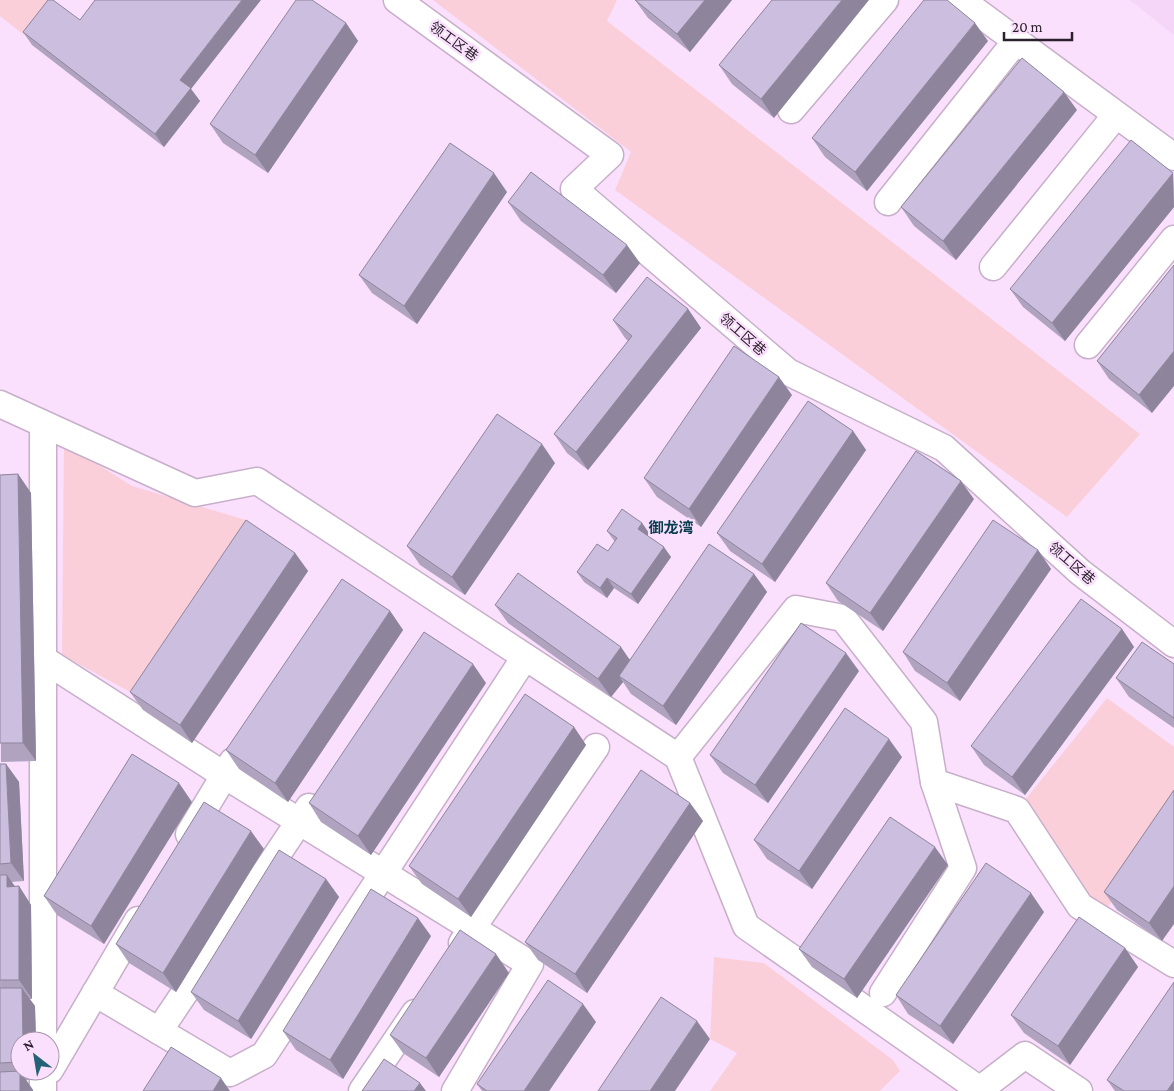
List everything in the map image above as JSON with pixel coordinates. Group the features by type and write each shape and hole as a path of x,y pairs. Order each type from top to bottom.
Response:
{"street":[{"name":"领工区巷","path":"397,0 610,155 574,188 788,372 944,448 1080,572 1174,644"},
{"path":"791,110 885,0"},
{"path":"961,0 1174,158"},
{"path":"888,202 1016,41"},
{"path":"994,267 1116,114"},
{"path":"1088,345 1174,239"},
{"path":"0,404 195,493 257,481 678,757 746,926 979,1090 1025,1055 1079,1091"},
{"path":"43,424 43,1031"},
{"path":"678,757 796,609 843,618 924,722 934,782 964,868 883,993"},
{"path":"95,993 230,1073 264,1055 525,657"},
{"path":"43,659 224,775 530,964 454,1091"},
{"path":"179,850 244,742"},
{"path":"450,961 596,747"},
{"path":"934,782 1017,810 1080,906 1174,964"},
{"path":"160,1031 322,790"},
{"path":"60,1053 150,901"},
{"path":"362,1091 428,994"}],"shaded area":[{"path":"0,0 50,0 24,35 0,16"},
{"path":"433,0 617,0 607,21 1140,434 1067,517 615,190 631,152"},
{"path":"1130,0 1174,0 1174,35"},
{"path":"64,443 132,486 249,521 134,694 62,655"},
{"path":"1107,698 1174,747 1174,807 1100,919 1017,810"},
{"path":"714,957 764,963 893,1060 900,1071 880,1091 710,1091 737,1053 710,1039"}],"building":[{"path":"48,0 53,0 80,20 95,0 242,0 180,80 191,88 155,134 23,32"},
{"path":"296,0 312,0 346,23 255,155 210,124"},
{"path":"635,0 705,0 677,34"},
{"path":"772,0 842,0 761,99 719,65"},
{"path":"924,0 947,0 975,23 855,172 812,138"},
{"path":"1022,58 1064,92 943,241 901,207"},
{"path":"1131,140 1173,173 1052,323 1010,289"},
{"path":"450,143 494,173 404,306 359,275"},
{"path":"531,172 627,245 603,275 508,202"},
{"path":"1174,265 1174,351 1139,395 1097,361"},
{"path":"647,277 688,309 576,452 554,434 632,336 613,320"},
{"path":"734,346 779,377 689,509 644,478"},
{"path":"808,401 853,431 762,564 717,533"},
{"path":"497,414 542,444 452,577 407,546"},
{"path":"916,451 961,481 870,613 826,583"},
{"path":"18,474 23,743 0,743 0,475"},
{"path":"622,509 642,523 638,529 664,547 631,594 607,578 600,588 577,572 597,544 608,551 617,538 607,531"},
{"path":"246,520 295,553 180,725 130,692"},
{"path":"993,520 1038,550 947,683 903,652"},
{"path":"709,544 754,574 663,706 619,676"},
{"path":"518,573 621,647 598,679 495,605"},
{"path":"342,579 390,611 275,783 226,750"},
{"path":"1081,599 1122,629 1012,777 971,746"},
{"path":"801,623 846,653 755,785 710,755"},
{"path":"424,632 473,664 358,836 309,803"},
{"path":"1142,642 1174,664 1174,718 1116,678"},
{"path":"525,694 574,727 458,899 409,866"},
{"path":"845,708 889,739 799,871 754,840"},
{"path":"132,754 179,783 91,926 44,896"},
{"path":"0,764 6,764 11,863 0,864"},
{"path":"641,770 690,803 575,974 525,942"},
{"path":"1174,790 1174,886 1149,923 1104,892"},
{"path":"204,802 251,831 163,973 116,944"},
{"path":"890,817 935,847 844,979 799,949"},
{"path":"279,850 326,879 238,1021 191,992"},
{"path":"986,863 1031,893 940,1026 896,995"},
{"path":"0,875 7,875 7,887 19,886 19,980 0,980"},
{"path":"371,889 418,918 330,1060 283,1031"},
{"path":"1079,917 1125,948 1058,1046 1011,1015"},
{"path":"460,930 496,954 426,1058 390,1035"},
{"path":"548,980 583,1004 524,1091 487,1091 477,1084"},
{"path":"1174,982 1174,1081 1167,1091 1124,1091 1107,1080"},
{"path":"0,988 22,988 23,1031 10,1031 10,1062 0,1063"},
{"path":"661,997 697,1021 650,1091 598,1091"},
{"path":"171,1047 221,1078 213,1091 143,1091"},
{"path":"384,1059 420,1083 414,1091 362,1091"},
{"path":"0,1072 10,1072 10,1081 20,1081 20,1091 0,1091"}],"district":[{"name":"御龙湾","path":"671,528"}]}
